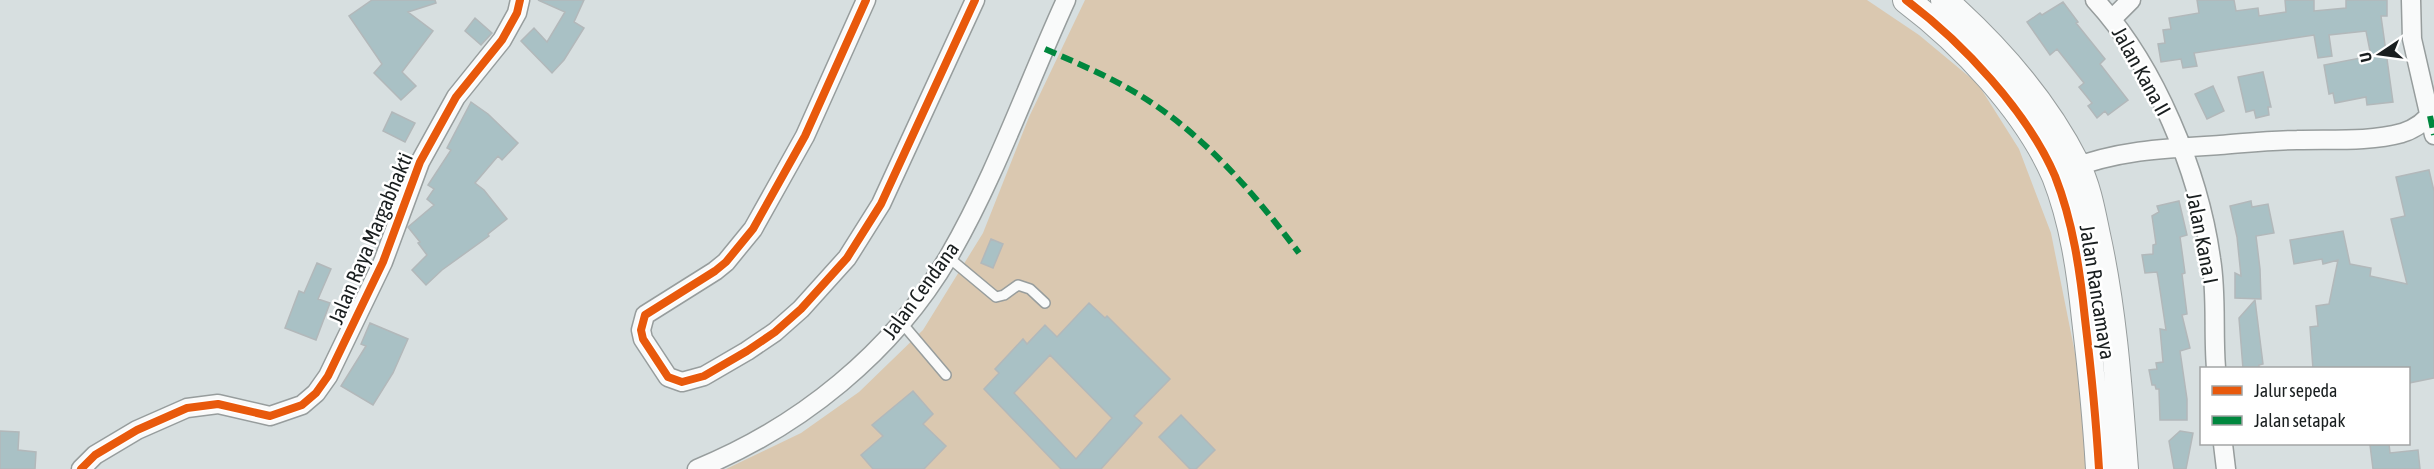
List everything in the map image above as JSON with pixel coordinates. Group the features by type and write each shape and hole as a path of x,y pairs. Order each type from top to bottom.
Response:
{"street":[{"name":"Jalan Raya Margabhakti","path":"81,469 94,455 176,411 198,405 218,404 270,416 302,405 323,386 383,262 420,162 456,97 502,40 517,13 520,0"},
{"path":"866,0 805,136 753,229 731,256 715,271 645,315 641,330 643,339 661,367 674,380 682,382 704,376 775,332 801,309 847,258 881,204 975,0"},
{"name":"Jalan Cendana","path":"697,469 743,448 815,402 844,380 902,322 948,257 988,177 1066,0"},
{"name":"Jalan Rancamaya","path":"1905,0 1953,39 1989,77 2023,123 2087,190 2114,327 2125,469"},
{"name":"Jalan Rancamaya","path":"1944,0 1985,38 2030,91 2066,170 2067,213 2077,259 2087,332 2099,469"},
{"name":"Jalan Kana II","path":"2095,0 2112,18 2156,90 2180,146"},
{"path":"2112,18 2131,0"},
{"path":"2411,0 2412,39 2432,113 2434,135"},
{"path":"2066,170 2116,155 2180,146 2265,140 2357,139 2381,136 2406,131 2432,113"},
{"name":"Jalan Kana I","path":"2180,146 2200,209 2212,260 2216,367"},
{"path":"2087,332 2114,327"},
{"path":"2223,445 2226,469"}],"lane":[{"path":"948,257 996,297 1004,296 1018,285 1030,289 1045,303"},
{"path":"902,322 946,375"}],"shaded area":[{"path":"1085,0 1867,0 1919,35 1978,84 2019,149 2051,233 2081,383 2087,469 726,469 801,433 859,392 923,330 983,233 1029,117"}],"building":[{"path":"372,0 435,0 436,3 408,12 433,31 402,72 416,86 401,100 374,73 382,64 349,16"},
{"path":"538,0 584,0 574,22 584,28 564,60 552,73 521,41 534,28 547,42 565,12"},
{"path":"2197,0 2234,0 2236,11 2258,8 2259,16 2286,12 2285,0 2314,0 2314,11 2346,8 2346,0 2387,0 2387,16 2381,16 2393,102 2367,105 2366,97 2335,103 2333,93 2329,94 2324,65 2371,56 2366,31 2329,35 2332,56 2318,58 2314,35 2194,53 2197,66 2183,68 2181,59 2161,62 2158,44 2165,43 2163,30 2171,29 2169,18 2199,13"},
{"path":"2063,2 2078,22 2076,23 2105,59 2100,64 2128,100 2108,115 2105,111 2097,118 2088,106 2092,103 2079,87 2084,83 2057,49 2050,55 2027,22"},
{"path":"475,18 492,33 481,45 465,31"},
{"path":"2263,72 2271,107 2268,107 2269,115 2256,118 2254,110 2246,112 2238,77"},
{"path":"2213,86 2224,111 2207,119 2195,94"},
{"path":"471,102 488,114 518,143 502,160 498,156 475,183 484,190 507,219 488,234 489,236 442,270 426,285 412,270 427,255 408,227 434,205 427,199 434,189 428,185 451,150 447,148"},
{"path":"392,112 415,123 405,142 383,131"},
{"path":"2429,170 2434,191 2434,378 2410,383 2410,367 2313,367 2310,327 2318,326 2316,306 2329,304 2338,260 2323,264 2322,259 2294,264 2290,240 2343,231 2350,264 2371,268 2370,276 2407,284 2391,219 2405,216 2396,177"},
{"path":"2179,201 2187,235 2180,237 2187,314 2182,315 2190,348 2180,351 2187,399 2187,420 2160,420 2159,389 2152,385 2149,370 2157,369 2156,363 2163,362 2160,329 2166,330 2157,272 2145,273 2142,255 2153,254 2153,245 2156,244 2152,216 2159,212 2157,206"},
{"path":"2251,201 2252,207 2268,204 2274,233 2256,236 2261,299 2235,298 2235,273 2241,276 2237,237 2230,206"},
{"path":"991,239 1003,244 993,268 981,263"},
{"path":"317,263 331,269 318,299 330,303 316,340 285,328 299,291 304,293"},
{"path":"2255,300 2263,364 2259,367 2243,367 2239,318"},
{"path":"1089,303 1105,318 1107,316 1170,379 1134,416 1142,423 1101,469 1061,469 984,389 999,373 995,369 1023,339 1027,344 1045,325 1057,337","holes":["1050,355 1112,418 1076,459 1014,393"]},
{"path":"370,323 408,339 393,373 373,405 341,386 366,346 361,344"},
{"path":"913,391 933,414 923,424 946,446 924,469 873,469 861,455 883,436 872,425"},
{"path":"1181,415 1215,450 1196,469 1190,469 1159,437"},
{"path":"0,431 19,432 18,450 36,452 35,469 0,469"},
{"path":"2180,431 2193,433 2186,469 2174,469 2169,441"},
{"path":"2370,445 2389,445 2390,453 2418,450 2420,469 2373,469"}],"marked path":[{"path":"1045,49 1124,86 1150,102 1199,139 1241,182 1299,253"},
{"path":"2430,116 2434,135"}],"cycle path":[{"path":"81,469 95,455 137,430 187,408 218,404 270,416 302,405 316,393 328,376 383,262 420,162 456,97 502,40 517,13 520,0"},
{"path":"866,0 805,136 753,229 726,262 715,271 645,315 641,330 643,339 668,377 682,382 704,376 747,351 775,332 801,309 847,258 881,204 975,0"},
{"path":"1906,0 1949,36 1991,79 2028,127 2055,176 2067,211 2078,265 2099,469"}]}
